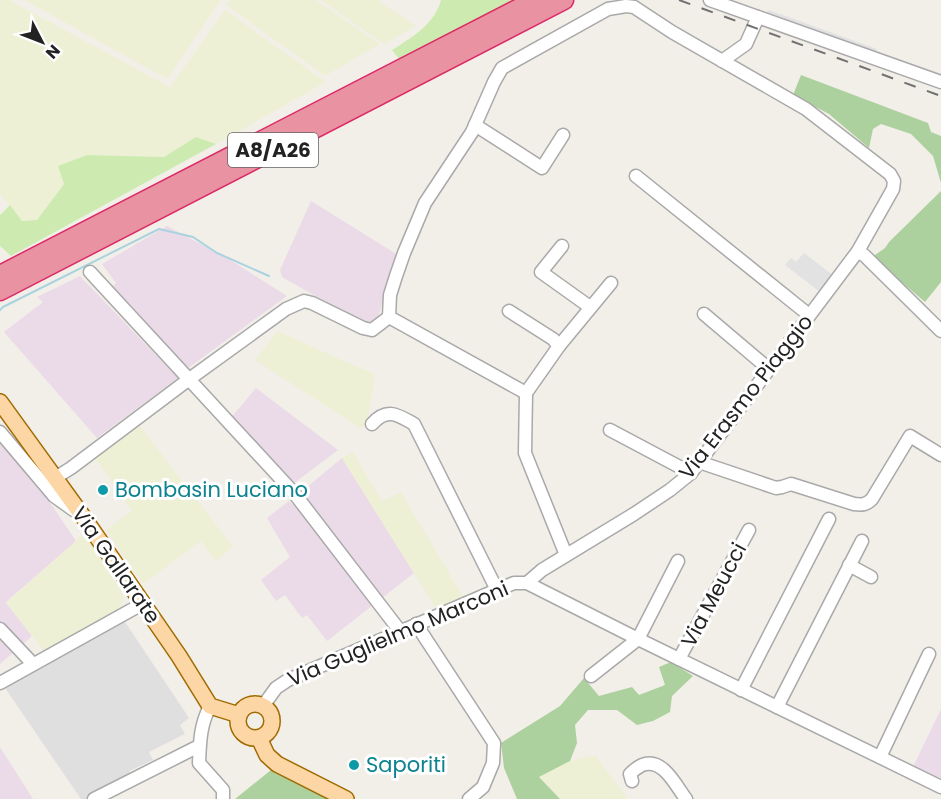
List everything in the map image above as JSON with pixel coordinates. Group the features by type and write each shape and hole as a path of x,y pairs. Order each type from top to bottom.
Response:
{"highway":[{"name":"A8/A26","path":"0,275 541,4 564,0"},
{"name":"A8/A26","path":"0,291 541,4"}],"main road":[{"name":"Via Gallarate","path":"3,405 179,656 210,706"},
{"path":"249,705 263,706 270,713 272,723 267,732 259,738 248,737 238,725 239,715 249,705"},
{"path":"210,706 239,715"},
{"path":"259,738 267,755 277,764 346,799"}],"street":[{"path":"710,0 941,82"},
{"name":"Via Erasmo Piaggio","path":"389,317 390,295 404,253 425,203 472,132 502,68 608,9 634,7 672,32 806,109 890,174 894,181 893,189 858,251 691,473 670,490 542,570 527,583"},
{"path":"722,61 746,44 758,17"},
{"path":"475,125 542,168 563,135"},
{"path":"636,176 809,315"},
{"path":"562,246 541,272 590,307"},
{"path":"858,251 941,331"},
{"path":"90,272 294,493 400,631"},
{"path":"566,555 525,453 526,393 559,346 611,282"},
{"path":"55,478 286,309 303,301 372,330 389,317 526,393"},
{"path":"509,311 559,346"},
{"path":"704,314 769,369"},
{"path":"372,424 385,414 398,415 414,424 497,590"},
{"path":"609,430 691,473"},
{"path":"0,432 54,496 84,518"},
{"path":"699,462 773,487 782,488 791,484 862,505 872,499 910,436 941,455"},
{"path":"741,690 828,519"},
{"name":"Via Meucci","path":"680,659 749,530"},
{"path":"777,707 862,541"},
{"path":"591,676 638,639 678,561"},
{"path":"849,565 871,577"},
{"name":"Via Guglielmo Marconi","path":"263,706 276,688 288,680 514,583 527,583 941,787"},
{"path":"0,683 142,604"},
{"path":"416,624 494,743 493,763 483,787 469,799"},
{"path":"0,628 33,664"},
{"path":"880,757 929,654"},
{"path":"210,706 203,721 199,763 223,790 222,799"},
{"path":"94,799 200,746"},
{"path":"632,781 630,774 642,765 660,766 686,799"}],"shaded area":[{"path":"769,10 877,49 875,55 766,14"},
{"path":"311,201 398,255 379,314 374,321 361,322 282,277 280,270"},
{"path":"167,226 229,259 287,296 184,371 132,306 112,287 116,283 102,264"},
{"path":"804,253 834,276 820,292 785,265 791,258 796,262"},
{"path":"80,276 178,378 97,438 4,332 43,302 37,297"},
{"path":"256,388 338,450 293,484 230,419"},
{"path":"0,439 32,476 76,541 6,602 32,636 0,664"},
{"path":"342,458 414,573 382,598 370,582 366,582 354,560 351,561 301,492"},
{"path":"289,501 298,509 373,605 327,641 307,615 302,618 285,595 276,601 261,580 290,557 267,518"},
{"path":"123,619 189,718 180,725 185,734 149,752 153,760 129,771 131,776 87,799 81,799 3,685"},
{"path":"941,709 941,783 912,769"},
{"path":"0,747 33,799 0,799"}],"green space":[{"path":"0,0 9,0 170,87 225,10 326,82 216,144 196,137 164,157 87,155 58,166 64,184 37,220 22,221 0,194"},
{"path":"25,0 221,0 167,79"},
{"path":"230,0 316,0 380,44 325,76 226,5"},
{"path":"321,0 377,0 416,26 384,44"},
{"path":"441,0 518,0 400,60 392,50 428,23 438,9"},
{"path":"801,75 928,123 931,132 941,136 941,183 933,156 911,134 881,124 873,129 869,148 829,114 793,95"},
{"path":"196,137 216,144 11,256 0,246 0,215 10,205 22,221 37,220 64,184 58,166 87,155 164,157"},
{"path":"941,191 941,282 925,302 872,257 885,248"},
{"path":"278,331 375,374 367,424 360,428 255,360"},
{"path":"140,426 233,547 216,561 201,541 143,584 106,530 132,511 95,458"},
{"path":"353,452 382,501 401,492 463,597 436,608 342,458"},
{"path":"84,534 123,594 122,604 113,614 44,651 6,603"},
{"path":"671,662 693,676 672,696 670,712 653,721 637,725 617,710 588,710 575,725 577,743 570,761 539,777 560,799 517,799 504,768 501,743 560,706 584,678 599,696 632,687 639,695 665,685 659,667"},
{"path":"595,755 628,799 560,799 539,777 570,761"},
{"path":"271,770 285,772 335,799 235,799"}],"waterway":[{"path":"0,310 159,229 193,237 217,253 269,276"}],"railway":[{"path":"679,0 941,96"}],"place":[{"name":"Bombasin Luciano","path":"103,490"},
{"name":"Saporiti","path":"354,765"}]}
